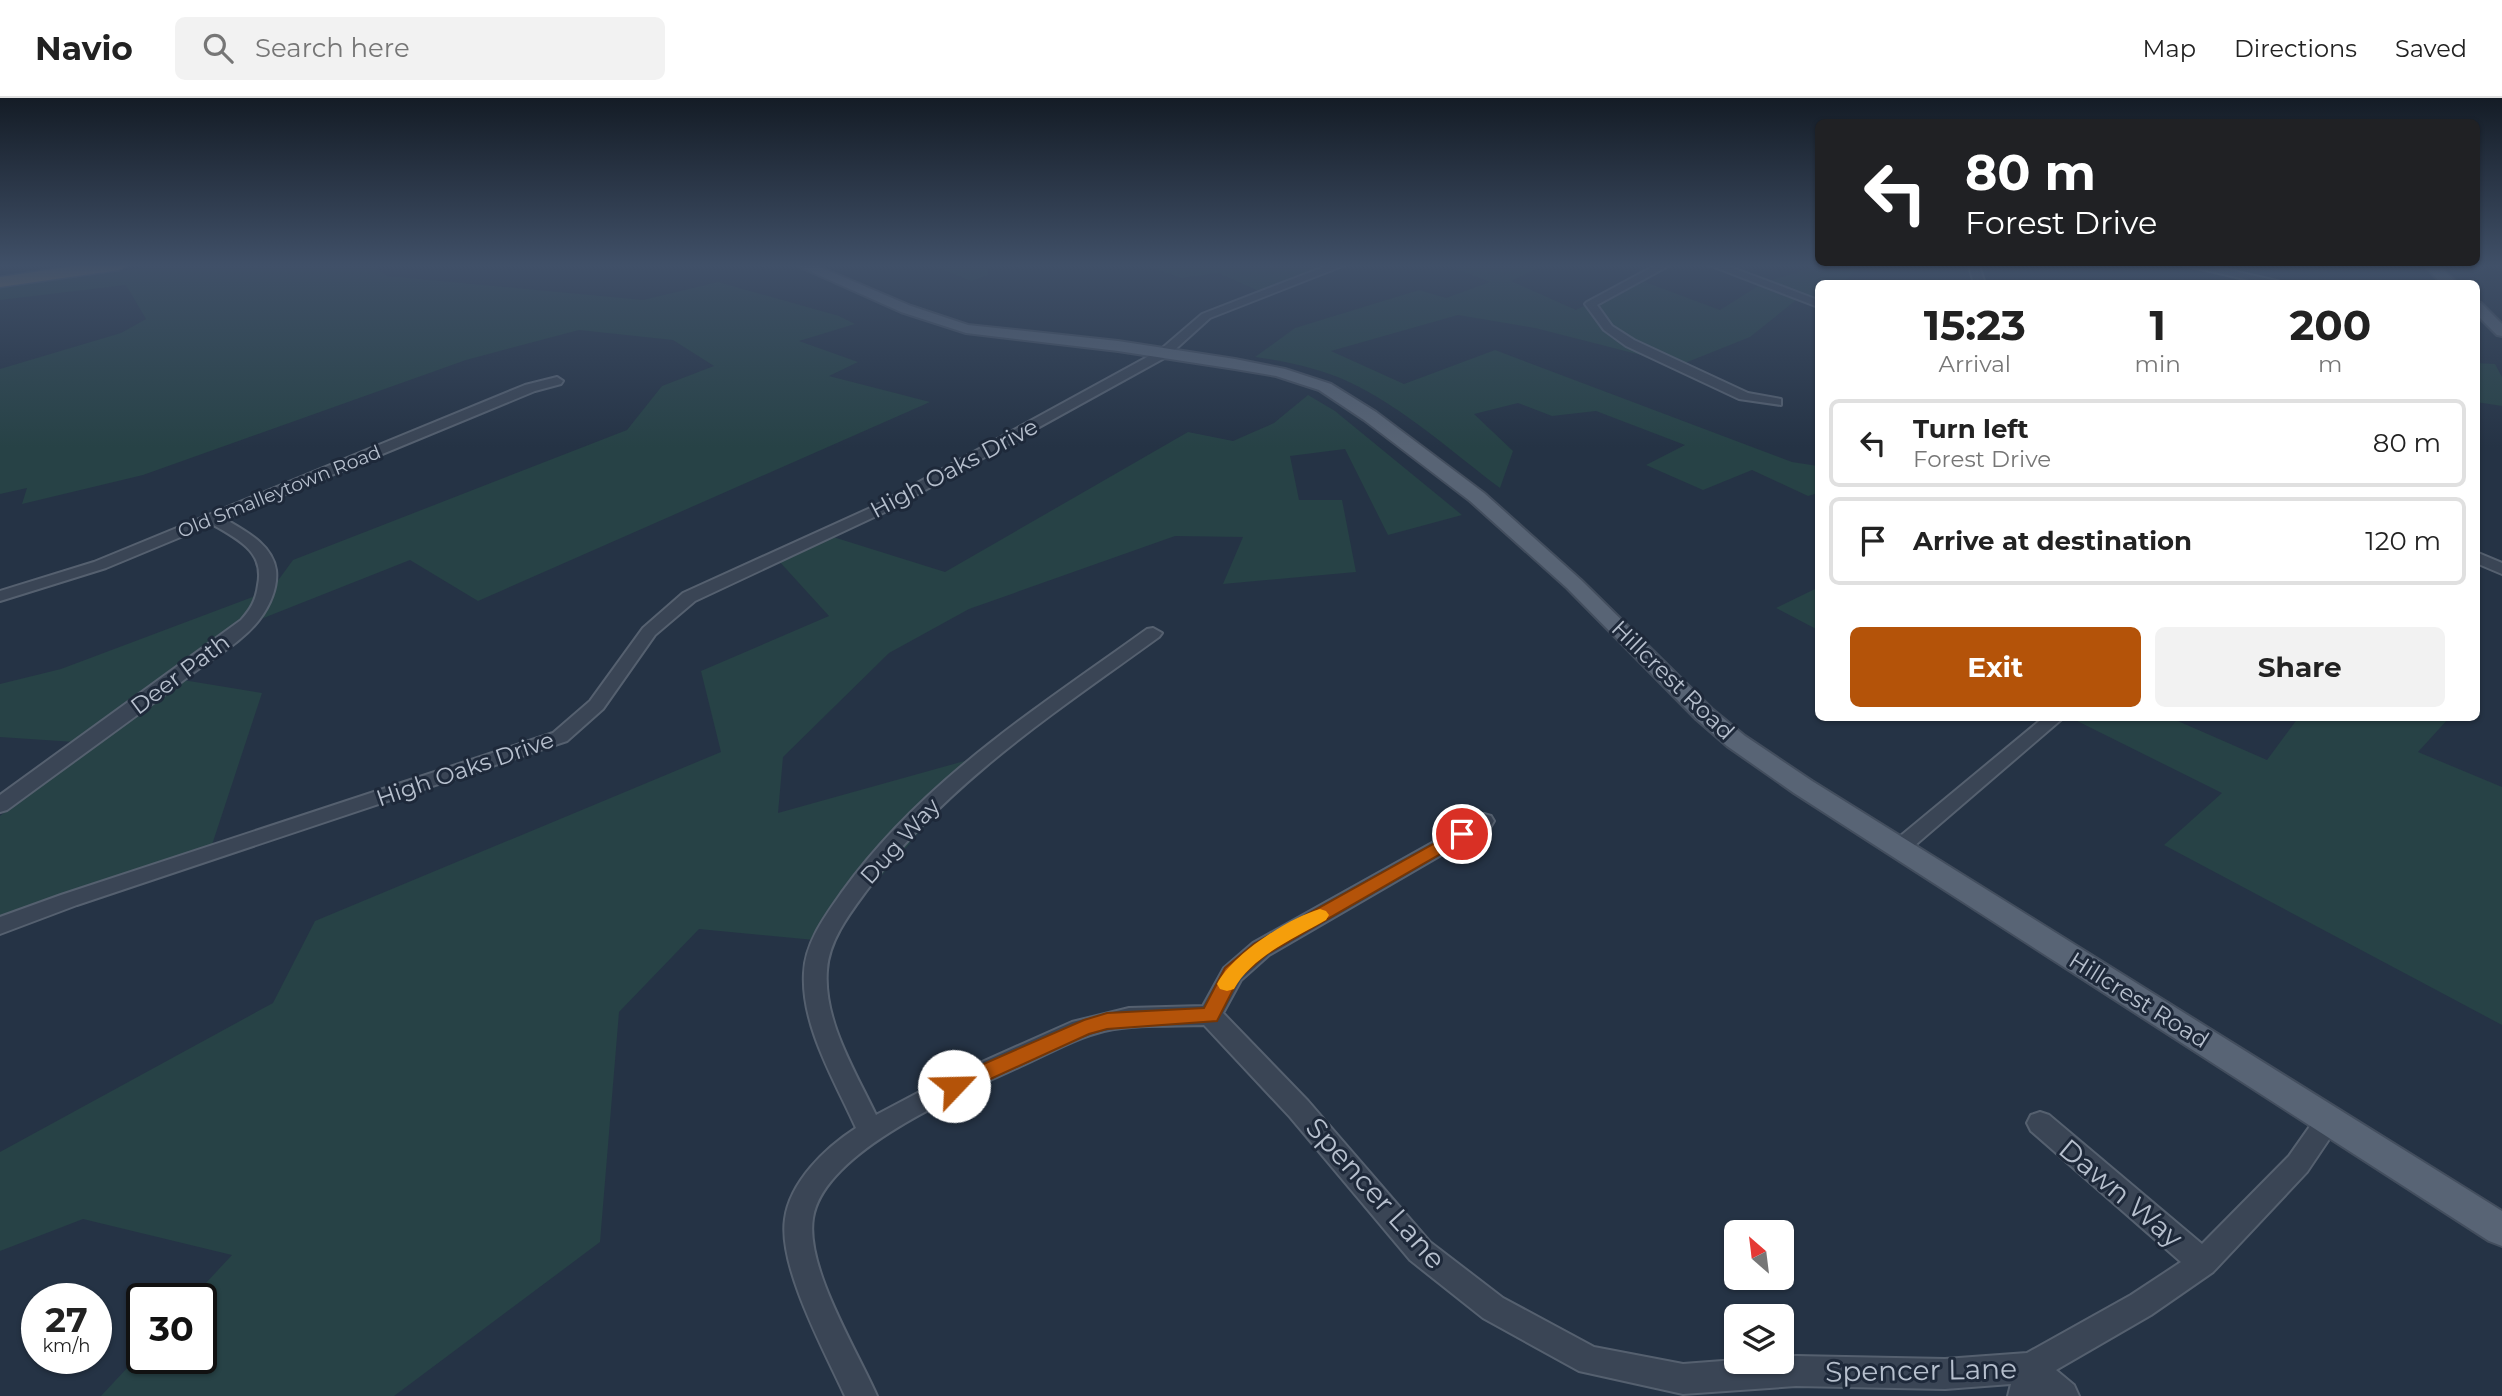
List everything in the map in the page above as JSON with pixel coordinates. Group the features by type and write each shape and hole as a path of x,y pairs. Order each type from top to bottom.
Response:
{"main road":[{"name":"Hillcrest Road","path":"956,326 966,329 1164,352 1279,372 1325,387 1370,416 1495,513 1574,584 1704,714 1736,741 1899,848 2502,1230"}],"street":[{"name":"High Oaks Drive","path":"0,926 69,900 560,737 583,721 645,636 663,616 690,597 721,580 882,508 1164,352 1195,326"},
{"path":"1606,326 1630,342 1744,396 1776,402"},
{"name":"Old Smalleytown Road","path":"0,596 100,565 530,388 556,382"},
{"name":"Deer Path","path":"0,805 147,700 231,636 258,609 263,600 268,571 264,556 256,545 212,518"},
{"path":"2480,559 2502,569"},
{"name":"Dug Way","path":"870,1131 823,1021 816,995 816,965 826,936 844,906 883,853 955,781 1153,634"},
{"path":"1899,848 2050,721"},
{"path":"861,1396 815,1291 798,1237 799,1217 809,1193 829,1165 870,1131 954,1086 1084,1027 1107,1021 1210,1015 1232,974 1261,949 1484,821"},
{"name":"Spencer Lane","path":"1210,1015 1299,1109 1420,1251 1493,1308 1590,1362 1683,1379 1796,1371 1945,1374 2027,1382 2203,1263 2298,1164 2329,1120"},
{"name":"Dawn Way","path":"2040,1123 2203,1263"},
{"path":"2027,1382 2063,1396"}],"green space":[{"path":"134,326 850,326 799,341 858,362 829,376 930,402 478,601 410,560 251,623 183,680 262,693 208,857 0,933 0,816 90,743 0,737 0,684 61,669 271,590 293,560 627,430 662,386 714,366 673,340 579,330 466,360 143,475 22,504 27,488 0,494 0,369 121,333"},
{"path":"1303,326 1421,326 1331,351 1404,384 1495,350 1792,462 1815,466 1815,494 1808,496 1752,470 1703,490 1646,465 1685,445 1596,411 1552,416 1518,403 1474,414 1513,451 1500,488 1408,417 1369,393 1316,369 1255,357 1295,328"},
{"path":"1521,326 1764,326 1750,337 1680,365"},
{"path":"2480,363 2495,364 2502,377 2502,406 2480,403"},
{"path":"1308,395 1335,411 1462,515 1388,535 1345,449 1290,456 1299,500 1342,500 1356,572 1223,584 1243,537 1175,536 969,609 889,653 783,757 778,813 986,755 825,941 699,929 619,1012 600,1242 394,1396 101,1396 126,1369 126,1374 217,1374 217,1283 206,1283 232,1255 83,1219 0,1251 0,1152 273,1003 315,921 721,752 701,671 829,616 778,560 830,536 945,572 1188,432 1233,441 1274,423"},
{"path":"1815,589 1815,628 1776,608"},
{"path":"2077,721 2178,721 2267,760 2296,721 2446,721 2418,752 2502,787 2502,1025 2164,845 2222,793"}],"slow traffic":[{"path":"1227,984 1232,974 1261,949 1320,915"}],"route":[{"path":"954,1086 1084,1027 1107,1021 1210,1015 1232,974 1261,949 1462,834"}]}
